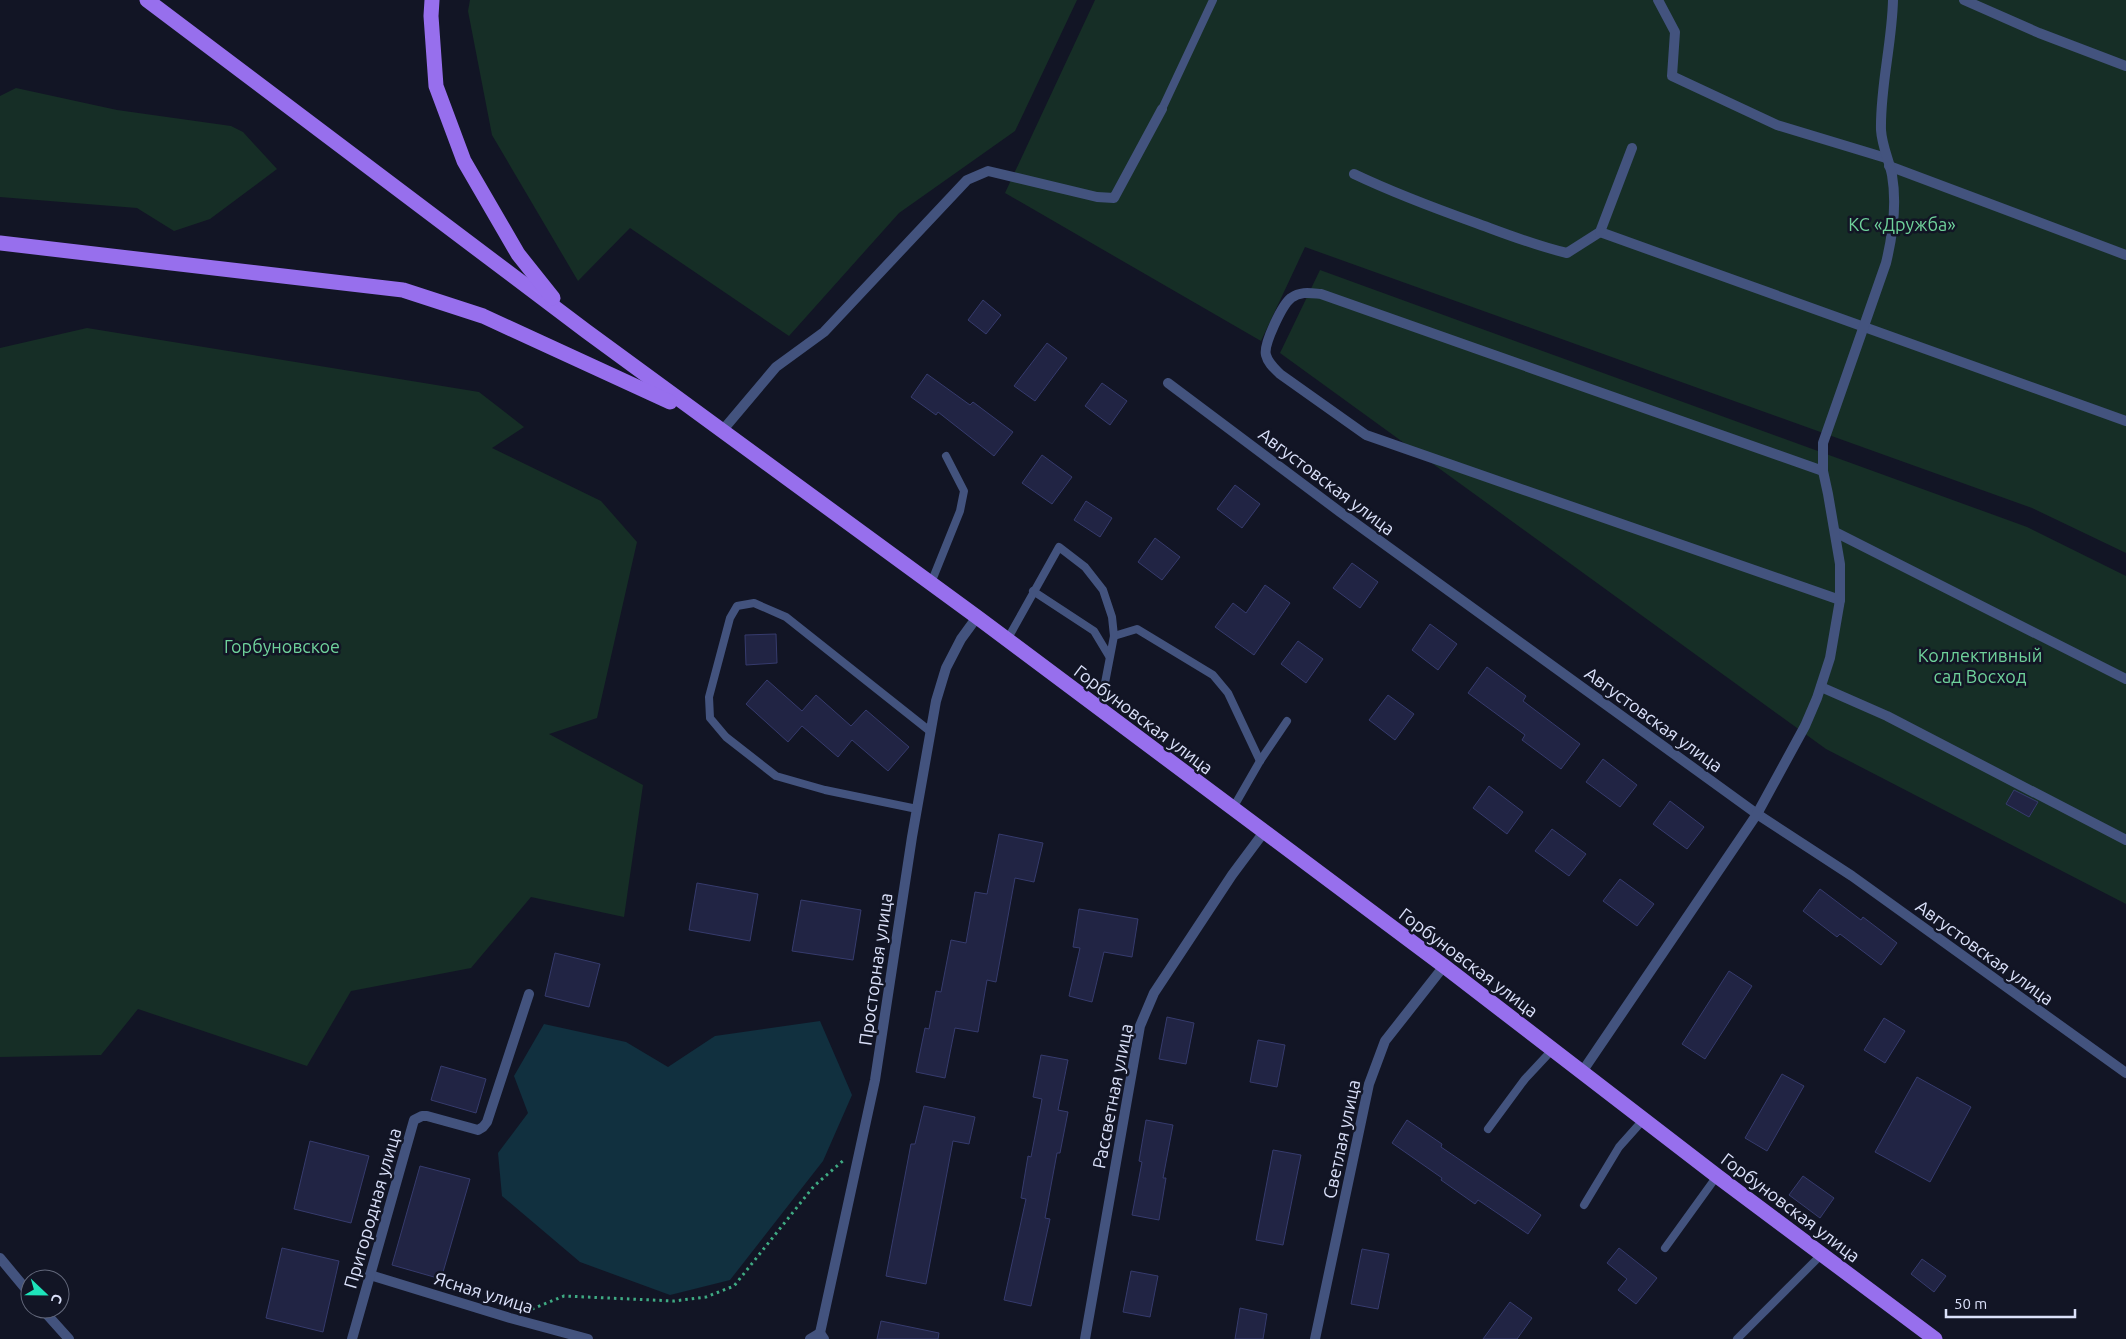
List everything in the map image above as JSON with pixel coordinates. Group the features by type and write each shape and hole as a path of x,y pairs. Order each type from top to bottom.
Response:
{"main road":[{"path":"147,0 700,416"},
{"path":"432,0 431,16 436,86 464,161 518,254 542,287 586,331"},
{"path":"0,243 403,290 483,316 700,416"},
{"name":"Горбуновская улица","path":"700,416 977,617 1233,808 1444,966 1717,1176 1935,1339"}],"street":[{"path":"1658,0 1675,32 1672,76 1777,125 1887,162 2126,256"},
{"path":"1582,1072 1757,814 1805,726 1820,687 1834,641 1840,600 1840,564 1823,471 1823,443 1886,263 1892,239 1894,208 1892,174 1887,162 1881,131 1883,94 1893,26 1893,0"},
{"path":"1964,0 2039,33 2126,66"},
{"path":"722,431 776,367 824,332 967,180 988,171 1097,197 1114,198 1162,109"},
{"path":"1354,174 1398,194 1547,248 1567,253 1600,232 1632,148"},
{"path":"1600,232 2126,422"},
{"path":"1823,471 1321,294 1304,292 1290,299 1279,315 1265,352 1268,362 1280,374 1366,435 1840,600"},
{"name":"Августовская улица","path":"1168,383 1340,512 1757,814 1852,876 2126,1073"},
{"path":"1835,532 2126,679"},
{"name":"Просторная улица","path":"822,1336 875,1080 917,808 936,701 946,668 961,639 977,617"},
{"path":"1820,687 1887,716 2126,840"},
{"name":"Рассветная улица","path":"1085,1339 1142,1020 1154,994 1232,875 1264,832"},
{"name":"Светлая улица","path":"1315,1339 1369,1084 1376,1063 1384,1041 1444,966"},
{"name":"Пригородная улица","path":"352,1339 414,1120 427,1116 478,1130 483,1127 487,1122 529,994"},
{"path":"0,1258 20,1282"},
{"name":"Ясная улица","path":"370,1275 510,1318 588,1339"},
{"path":"51,1319 69,1339"},
{"path":"810,1339 822,1336"}],"lane":[{"path":"1162,109 1212,0"},
{"path":"930,583 960,511 964,491 946,456"},
{"path":"1008,640 1059,547 1085,567 1103,590 1112,617 1114,636 1100,709"},
{"path":"1033,592 1094,631 1109,656"},
{"path":"917,808 825,790 776,776 726,737 710,718 709,697 730,618 737,606 754,603 786,617 931,732"},
{"path":"1114,636 1137,629 1213,675 1228,693 1260,761"},
{"path":"1233,808 1260,761 1287,721"},
{"path":"1488,1129 1525,1079 1553,1049"},
{"path":"1584,1205 1619,1147 1644,1119"},
{"path":"1665,1248 1717,1176"},
{"path":"1737,1339 1822,1254"}],"path":[{"path":"510,1318 564,1296 674,1301 706,1297 734,1286 814,1186 861,1145"}],"green space":[{"path":"470,0 1077,0 1015,131 899,213 789,336 630,228 578,281 492,135 468,11"},
{"name":"КС «Дружба»","path":"1095,0 2126,0 2126,553 2032,508 1305,247 1261,341 1005,193"},
{"path":"16,88 117,110 231,126 243,132 277,169 210,219 174,231 137,208 0,197 0,96"},
{"name":"Коллективный сад Восход","path":"1320,270 2027,527 2126,576 2126,904 1826,749 1280,353"},
{"name":"Горбуновское","path":"87,328 479,392 524,427 492,448 601,501 637,542 597,718 549,734 643,785 624,917 531,897 471,968 351,991 307,1066 138,1009 101,1055 0,1057 0,348"}],"water":[{"path":"820,1021 852,1095 823,1161 730,1280 670,1295 580,1262 502,1196 498,1153 528,1113 514,1076 544,1024 626,1042 668,1067 715,1036"}],"building":[{"path":"983,300 1001,315 986,334 968,320"},
{"path":"1047,343 1067,358 1035,401 1014,386"},
{"path":"927,374 970,405 973,402 1013,432 994,456 938,412 936,415 911,397"},
{"path":"1102,383 1127,401 1110,425 1085,406"},
{"path":"1042,455 1072,477 1052,504 1022,483"},
{"path":"1235,485 1260,504 1242,528 1217,509"},
{"path":"1086,501 1112,518 1100,537 1074,520"},
{"path":"1155,538 1180,557 1162,580 1138,562"},
{"path":"1352,563 1378,582 1360,608 1333,588"},
{"path":"1265,585 1290,603 1254,655 1215,627 1233,603 1246,613"},
{"path":"1430,624 1457,644 1438,670 1412,650"},
{"path":"776,634 777,663 746,665 745,635"},
{"path":"1298,641 1323,659 1306,683 1281,664"},
{"path":"1487,667 1526,696 1523,701 1580,744 1561,769 1522,740 1525,735 1468,693"},
{"path":"767,680 802,711 816,695 851,726 866,710 909,747 888,771 852,740 838,757 802,726 788,742 746,704"},
{"path":"1388,695 1414,714 1395,740 1369,720"},
{"path":"1603,759 1637,785 1620,807 1586,782"},
{"path":"1489,786 1523,812 1507,834 1473,808"},
{"path":"2014,790 2038,802 2029,817 2006,804"},
{"path":"1670,801 1704,827 1687,849 1653,824"},
{"path":"1552,829 1586,854 1569,876 1535,851"},
{"path":"999,834 1043,843 1034,882 1015,878 996,982 987,980 978,1032 955,1028 945,1078 916,1072 925,1028 929,1029 936,991 941,992 951,940 966,943 975,892 987,894"},
{"path":"1620,879 1654,904 1637,926 1603,901"},
{"path":"697,883 758,894 750,941 689,930"},
{"path":"1820,889 1861,920 1863,917 1897,943 1881,965 1840,934 1837,937 1803,911"},
{"path":"801,900 861,910 853,960 792,951"},
{"path":"1079,909 1138,919 1132,957 1104,952 1092,1002 1069,996 1080,948 1073,947"},
{"path":"555,953 600,964 589,1007 545,996"},
{"path":"1729,971 1752,986 1705,1059 1682,1044"},
{"path":"1167,1017 1194,1023 1186,1064 1159,1059"},
{"path":"1884,1018 1905,1031 1885,1063 1864,1050"},
{"path":"1258,1040 1285,1045 1277,1087 1250,1082"},
{"path":"1041,1055 1068,1060 1058,1110 1068,1112 1060,1153 1057,1153 1045,1218 1050,1219 1031,1306 1004,1300 1026,1199 1021,1198 1028,1156 1031,1157 1042,1099 1033,1097"},
{"path":"441,1066 486,1079 476,1113 431,1100"},
{"path":"1782,1074 1804,1086 1767,1151 1745,1138"},
{"path":"1917,1077 1971,1107 1930,1182 1875,1152"},
{"path":"924,1106 975,1117 969,1144 953,1141 926,1284 886,1276 911,1144 915,1144"},
{"path":"1146,1120 1173,1125 1163,1178 1166,1178 1159,1220 1132,1215 1142,1162 1139,1161"},
{"path":"1407,1120 1442,1144 1441,1147 1541,1215 1528,1234 1478,1200 1475,1204 1392,1143"},
{"path":"310,1141 369,1156 351,1223 294,1209"},
{"path":"1273,1150 1301,1155 1283,1245 1256,1240"},
{"path":"420,1166 470,1179 441,1279 392,1265"},
{"path":"1803,1176 1834,1198 1820,1218 1789,1195"},
{"path":"282,1248 339,1261 323,1332 266,1318"},
{"path":"1619,1248 1657,1278 1636,1304 1618,1290 1627,1279 1607,1263"},
{"path":"1362,1249 1389,1254 1378,1309 1351,1304"},
{"path":"1922,1259 1946,1276 1934,1292 1911,1274"},
{"path":"1131,1271 1158,1276 1150,1317 1123,1312"},
{"path":"1510,1302 1532,1318 1517,1339 1483,1339"},
{"path":"1240,1308 1267,1314 1263,1339 1235,1339"},
{"path":"881,1321 939,1333 938,1339 877,1339"}]}
